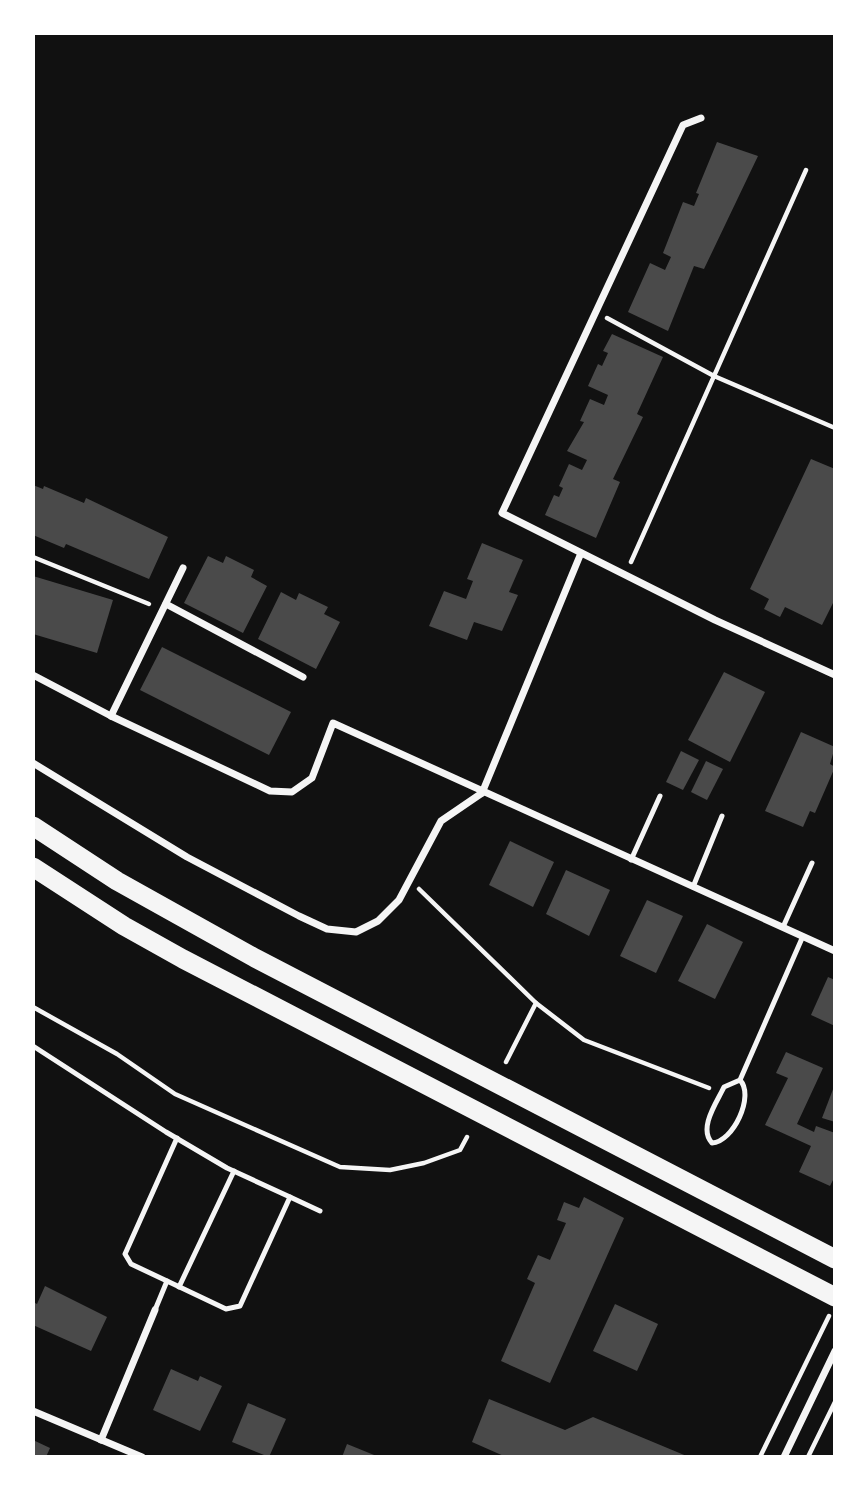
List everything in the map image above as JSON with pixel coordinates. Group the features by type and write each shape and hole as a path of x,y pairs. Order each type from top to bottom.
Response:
{"highway":[{"path":"33,826 117,881 195,925 835,1259"},
{"path":"33,867 124,926 183,959 835,1297"}],"street":[{"path":"701,118 683,125 502,513 835,675"},
{"path":"33,763 187,858 327,929 356,932 378,921 399,900 441,821 482,793 581,553"},
{"path":"111,716 183,568"},
{"path":"164,606 303,677"},
{"path":"33,675 111,716 270,791 292,792 312,778 333,723 482,793 835,951"},
{"path":"101,1440 155,1310"},
{"path":"784,1457 835,1351"},
{"path":"33,1411 142,1457"}],"lane":[{"path":"631,860 660,796"},
{"path":"693,887 722,816"},
{"path":"783,928 812,863"},
{"path":"740,1080 803,936"},
{"path":"33,1046 234,1171 320,1211"},
{"path":"740,1080 746,1088 746,1098 729,1135 721,1142 712,1143 706,1129 721,1093 728,1083 740,1080"},
{"path":"177,1138 125,1254 131,1264 226,1309 240,1306 290,1197"},
{"path":"179,1287 234,1171"},
{"path":"155,1310 167,1281"}],"path":[{"path":"625,575 806,170"},
{"path":"597,313 714,376 835,428"},
{"path":"33,557 164,606"},
{"path":"410,880 536,1003 594,1045 721,1093"},
{"path":"506,1062 536,1003"},
{"path":"33,1007 117,1054 174,1094 340,1167 390,1170 424,1163 460,1150 467,1138"},
{"path":"760,1457 835,1305"},
{"path":"808,1457 835,1402"}],"building":[{"path":"717,142 758,156 704,269 694,266 668,331 628,312 650,263 665,270 671,257 663,253 683,202 694,206 699,194 696,193"},
{"path":"612,334 663,357 637,414 643,417 613,479 620,482 596,538 545,515 554,495 559,497 563,488 559,486 569,464 582,470 587,460 567,451 584,422 580,421 590,399 604,405 608,395 588,386 598,364 602,366 608,353 603,351"},
{"path":"811,459 835,469 835,599 822,625 785,607 780,617 764,609 769,599 750,589"},
{"path":"33,485 43,489 44,486 84,503 86,498 168,537 149,579 66,544 64,548 33,535"},
{"path":"482,543 523,560 509,592 518,595 502,631 474,622 467,640 429,626 444,591 466,599 473,581 467,579"},
{"path":"208,556 223,563 226,556 254,570 251,577 267,586 243,633 184,603"},
{"path":"33,576 113,600 97,653 33,634"},
{"path":"281,592 296,600 299,593 328,607 324,614 340,622 316,669 258,639"},
{"path":"162,647 291,712 269,755 140,690"},
{"path":"724,672 765,692 730,762 688,740"},
{"path":"801,732 835,747 830,764 835,767 815,813 810,811 803,827 765,811"},
{"path":"681,751 699,760 683,790 666,782"},
{"path":"706,761 723,769 707,800 691,792"},
{"path":"510,841 554,862 533,907 489,885"},
{"path":"566,870 610,890 589,936 546,914"},
{"path":"647,900 683,916 656,973 620,956"},
{"path":"707,924 743,942 715,999 678,981"},
{"path":"828,977 835,980 835,1026 811,1015"},
{"path":"786,1052 823,1068 797,1124 814,1132 816,1126 835,1133 835,1176 830,1186 799,1172 811,1146 765,1125 788,1078 776,1073"},
{"path":"835,1084 835,1122 822,1118"},
{"path":"584,1197 624,1218 550,1383 501,1361 535,1283 527,1279 538,1255 550,1260 566,1223 557,1220 564,1202 579,1208"},
{"path":"45,1286 107,1317 91,1351 33,1325 33,1302 37,1304"},
{"path":"615,1304 658,1324 637,1371 593,1351"},
{"path":"171,1369 198,1381 200,1376 222,1386 200,1431 153,1410"},
{"path":"489,1399 565,1430 593,1417 689,1457 506,1457 472,1442"},
{"path":"248,1403 286,1419 269,1457 232,1442"},
{"path":"33,1440 50,1448 46,1457 33,1457"},
{"path":"347,1444 379,1457 342,1457"}]}
